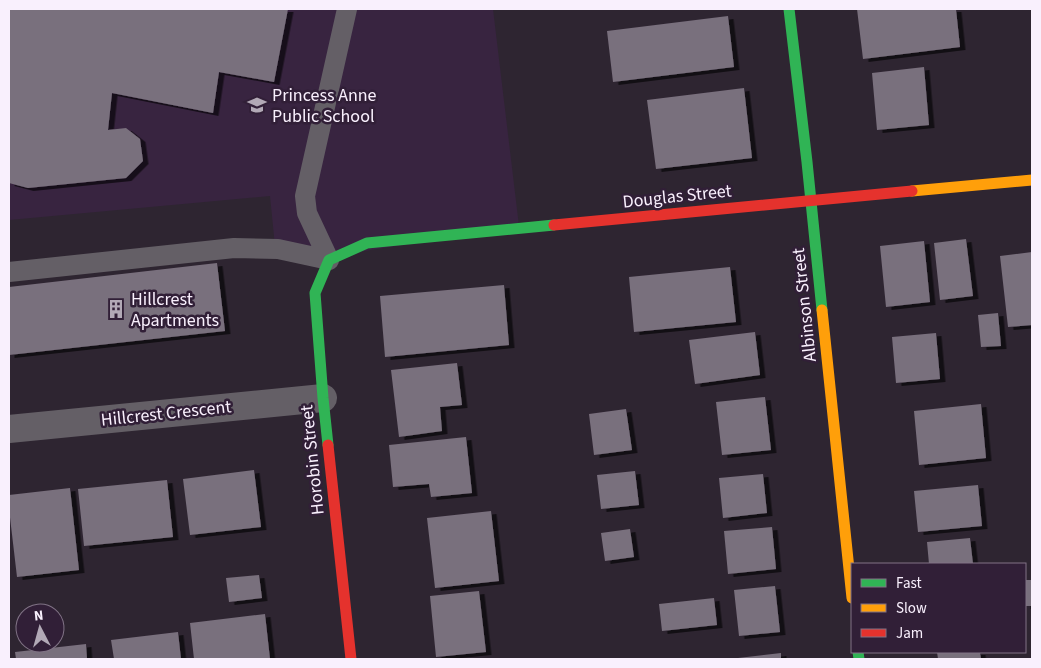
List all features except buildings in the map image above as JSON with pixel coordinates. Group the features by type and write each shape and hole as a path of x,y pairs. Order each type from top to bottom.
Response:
{"street":[{"name":"Albinson Street","path":"789,9 811,200 851,588"},
{"name":"Douglas Street","path":"329,260 367,243 1032,180"},
{"name":"Horobin Street","path":"329,260 315,293 323,398 351,659"},
{"name":"Hillcrest Crescent","path":"9,428 323,398"}],"lane":[{"path":"329,260 307,213 305,196 347,9"},
{"path":"9,272 234,248 278,249 329,260"}],"shaded area":[{"name":"Princess Anne Public School","path":"9,9 493,9 519,226 328,257 275,246 270,196 9,220"}],"traffic: fast":[{"path":"789,9 822,310"},
{"path":"328,445 315,293 329,260 367,243 554,225"},
{"path":"858,653 859,659"}],"traffic: slow":[{"path":"912,191 1032,180"},
{"path":"822,310 851,588"}],"traffic: jam":[{"path":"554,225 912,191"},
{"path":"328,445 351,659"}],"place":[{"name":"Princess Anne Public School","path":"257,105"},
{"name":"Hillcrest Apartments","path":"116,309"}]}
